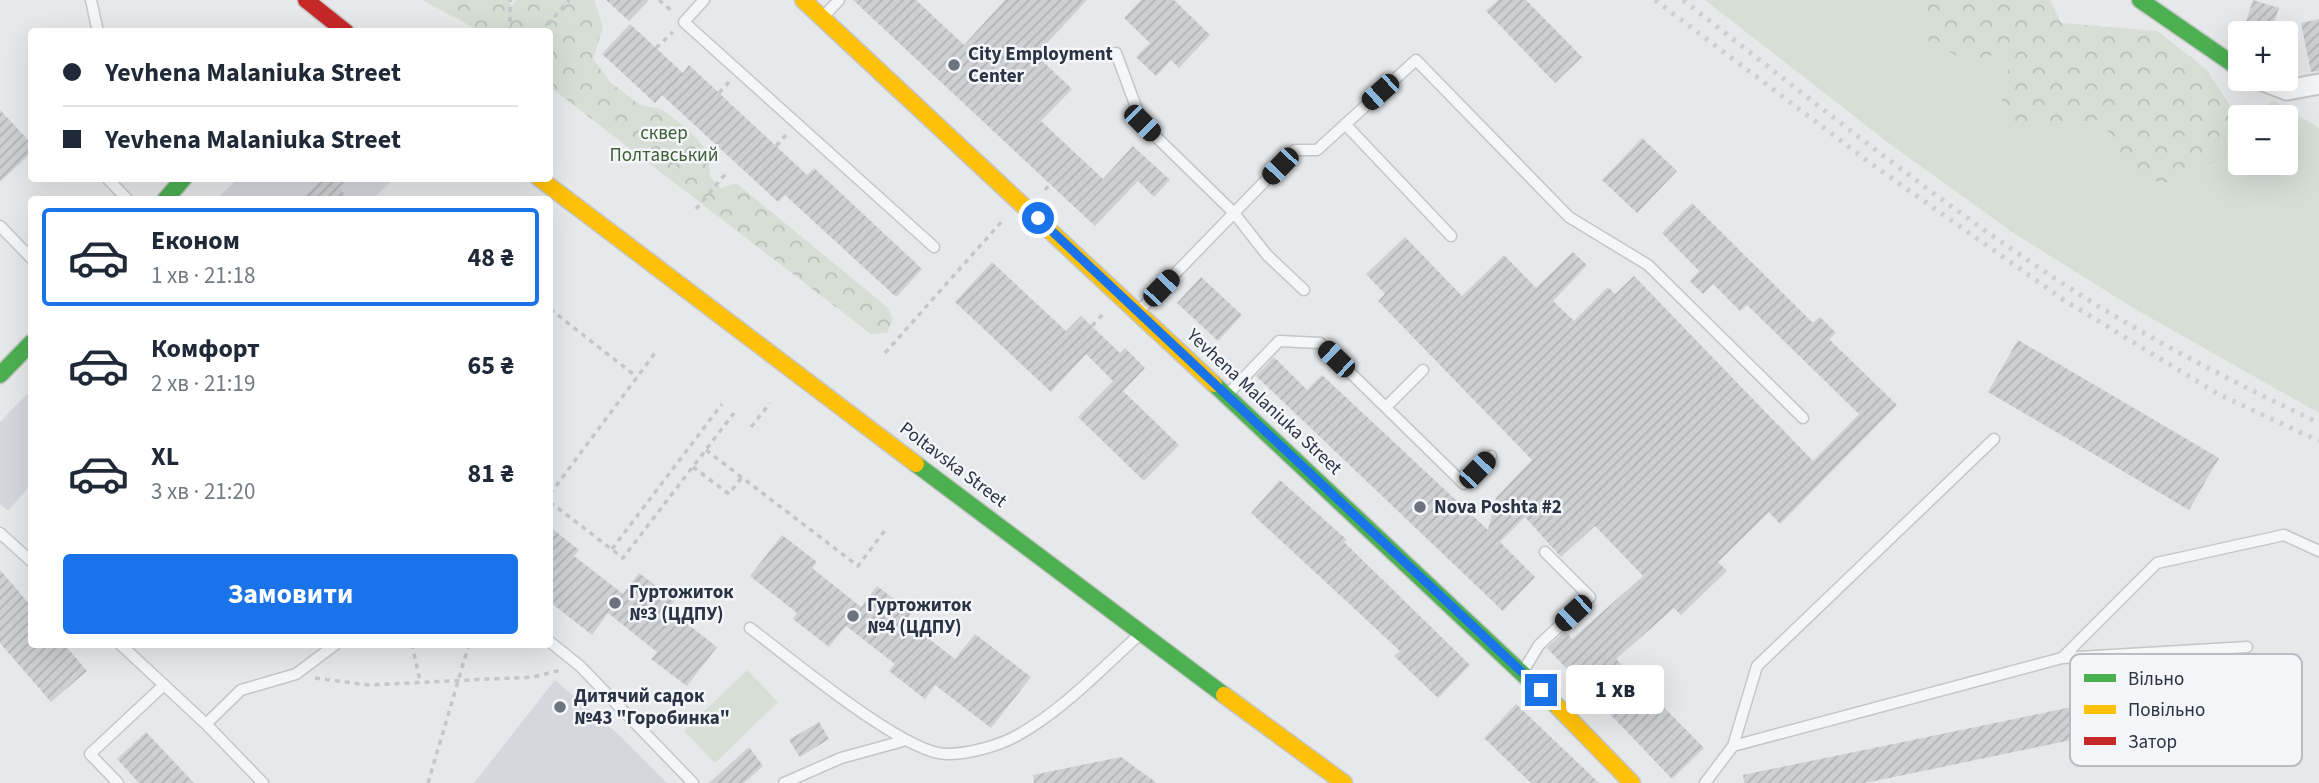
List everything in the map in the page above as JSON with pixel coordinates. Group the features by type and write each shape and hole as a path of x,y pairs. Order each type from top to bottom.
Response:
{"street":[{"path":"306,0 326,26"},
{"name":"Yevhena Malaniuka Street","path":"803,0 1522,671 1632,782"},
{"path":"2140,0 2228,61"},
{"path":"2298,88 2319,84"},
{"name":"Poltavska Street","path":"544,182 1141,634 1344,783"},
{"path":"0,375 28,346"}],"lane":[{"path":"91,0 97,28"},
{"path":"704,0 684,22 934,247"},
{"path":"822,18 839,0"},
{"path":"1116,54 1142,123 1234,213 1267,255 1304,290"},
{"path":"1138,312 1296,150 1317,150 1416,60 1569,218 1648,265 1803,418"},
{"path":"1345,124 1451,236"},
{"path":"111,182 124,196"},
{"path":"0,226 28,255"},
{"path":"1226,396 1279,341 1320,343 1464,484 1491,456"},
{"path":"1386,407 1423,370"},
{"path":"1705,783 1733,746 1757,666 1994,439"},
{"path":"0,533 28,556"},
{"path":"2062,658 2157,564 2284,535 2319,551"},
{"path":"1522,671 1539,645 1590,597 1545,552"},
{"path":"750,628 903,741 945,754 983,748 1018,735 1057,708 1141,634"},
{"path":"553,644 580,666 692,783"},
{"path":"2129,654 2246,647"},
{"path":"124,648 206,723 263,783"},
{"path":"206,723 241,690 296,674 331,648"},
{"path":"1733,746 2070,658"},
{"path":"118,783 90,754 164,685"},
{"path":"784,783 841,758 903,741"}],"path":[{"path":"510,0 510,28"},
{"path":"544,28 569,0"},
{"path":"696,209 727,172"},
{"path":"1045,190 1050,184"},
{"path":"885,353 1007,216"},
{"path":"1092,326 1107,309"},
{"path":"553,311 637,377"},
{"path":"553,490 655,353"},
{"path":"612,549 722,404"},
{"path":"751,427 770,404"},
{"path":"553,504 623,558 734,413"},
{"path":"706,450 858,566 886,529"},
{"path":"693,467 729,494 742,477"},
{"path":"413,648 421,681"},
{"path":"428,783 468,648"},
{"path":"296,674 368,685 533,677 580,666"}],"shaded area":[{"path":"234,182 391,182 376,196 220,196"},
{"path":"28,393 28,488 8,511 0,504 0,422"},
{"name":"Дитячий садок №43 \"Горобинка\"","path":"555,680 618,734 667,783 474,783"}],"green space":[{"name":"сквер Полтавський","path":"422,0 507,0 512,6 516,0 594,0 603,27 593,59 611,83 640,105 661,109 688,129 708,152 710,177 721,188 736,183 887,307 893,319 887,333 871,334 553,89 553,28 474,28"},
{"path":"1705,0 1918,0 1929,42 1965,60 1999,54 2009,65 2001,104 2032,131 2096,120 2113,136 2121,155 2217,160 2228,138 2228,175 2298,175 2298,115 2319,128 2319,413 2135,309 2012,232 1886,141"},
{"path":"1918,0 2050,0 2061,23 2157,31 2206,69 2230,105 2228,138 2217,160 2172,183 2148,180 2121,155 2113,136 2096,120 2032,131 2015,126 2001,104 2009,65 1999,54 1965,60 1929,42"},
{"path":"747,670 778,702 715,763 684,731"}],"building":[{"path":"606,0 649,0 629,21"},
{"path":"853,0 916,0 964,45 1005,0 1087,0 1036,55 1072,89 1041,121 1103,179 1133,146 1170,180 1154,197 1138,181 1095,226"},
{"path":"1141,0 1174,0 1210,35 1179,68 1171,60 1156,76 1136,57 1150,43 1124,18"},
{"path":"1498,0 1526,0 1582,57 1555,83 1486,11"},
{"path":"2253,0 2279,8 2274,21 2246,21"},
{"path":"2319,19 2319,71 2311,72 2301,23"},
{"path":"630,24 683,73 689,65 807,175 814,168 922,269 896,297 785,195 778,202 662,95 655,103 602,54"},
{"path":"0,110 28,140 28,156 0,182"},
{"path":"1642,138 1677,171 1637,213 1602,180"},
{"path":"318,182 345,182 339,188 346,196 305,196"},
{"path":"1692,203 1813,323 1820,317 1836,333 1829,339 1897,405 1780,524 1769,512 1718,562 1727,571 1681,615 1674,608 1616,659 1704,748 1672,779 1547,648 1565,631 1572,639 1643,576 1595,526 1561,557 1525,517 1500,542 1535,577 1503,611 1256,376 1274,357 1307,390 1322,375 1488,530 1496,498 1532,460 1378,301 1385,294 1366,274 1405,237 1462,296 1504,255 1536,288 1573,252 1587,265 1553,301 1574,321 1608,287 1615,294 1634,276 1813,461 1859,414 1747,305 1740,311 1713,284 1703,294 1690,281 1699,271 1662,233"},
{"path":"992,262 1066,331 1081,316 1120,353 1125,348 1145,368 1123,391 1179,445 1144,481 1078,417 1113,381 1086,354 1051,392 955,302"},
{"path":"1201,277 1242,315 1218,341 1177,303"},
{"path":"2018,340 2219,458 2189,510 1988,392"},
{"path":"1280,480 1347,540 1344,542 1470,665 1438,698 1394,656 1400,651 1251,513"},
{"name":"Гуртожиток №3 (ЦДПУ)","path":"553,529 579,550 574,556 623,594 639,573 675,600 668,609 717,647 687,686 651,659 657,652 608,613 592,635 553,604"},
{"name":"Гуртожиток №4 (ЦДПУ)","path":"782,535 817,562 812,568 861,607 877,586 912,613 906,621 955,659 975,634 1031,677 991,728 935,685 925,699 889,671 895,664 846,626 829,647 793,619 797,613 750,576"},
{"path":"0,570 28,602 28,648 67,648 87,671 51,702 0,643"},
{"path":"1516,704 1599,783 1531,783 1484,738"},
{"path":"2070,707 2070,740 1865,783 1744,783 1743,775"},
{"path":"819,722 829,739 800,757 789,740"},
{"path":"146,732 194,783 139,783 117,759"},
{"path":"749,747 763,766 744,783 709,783"},
{"path":"1121,757 1157,783 1034,783 1033,775"}],"railway":[{"path":"1655,0 1873,165 2064,300 2218,394 2319,441"},
{"path":"1683,0 1922,185 2071,289 2193,360 2319,423"}],"traffic: fast":[{"path":"2140,0 2228,61"},
{"path":"168,196 181,182"},
{"path":"0,375 28,346"},
{"path":"1214,384 1558,707"},
{"path":"916,464 1224,695"}],"traffic: slow":[{"path":"803,0 1214,384"},
{"path":"544,182 916,464"},
{"path":"1224,695 1344,783"},
{"path":"1558,707 1632,783"}],"traffic: jam":[{"path":"306,0 341,28"}],"place":[{"name":"City Employment Center","path":"954,65"},
{"name":"Nova Poshta #2","path":"1420,507"},
{"name":"Гуртожиток №3 (ЦДПУ)","path":"615,603"},
{"name":"Гуртожиток №4 (ЦДПУ)","path":"853,616"},
{"name":"Дитячий садок №43 \"Горобинка\"","path":"560,707"}],"route":[{"path":"1038,218 1541,690"}]}
